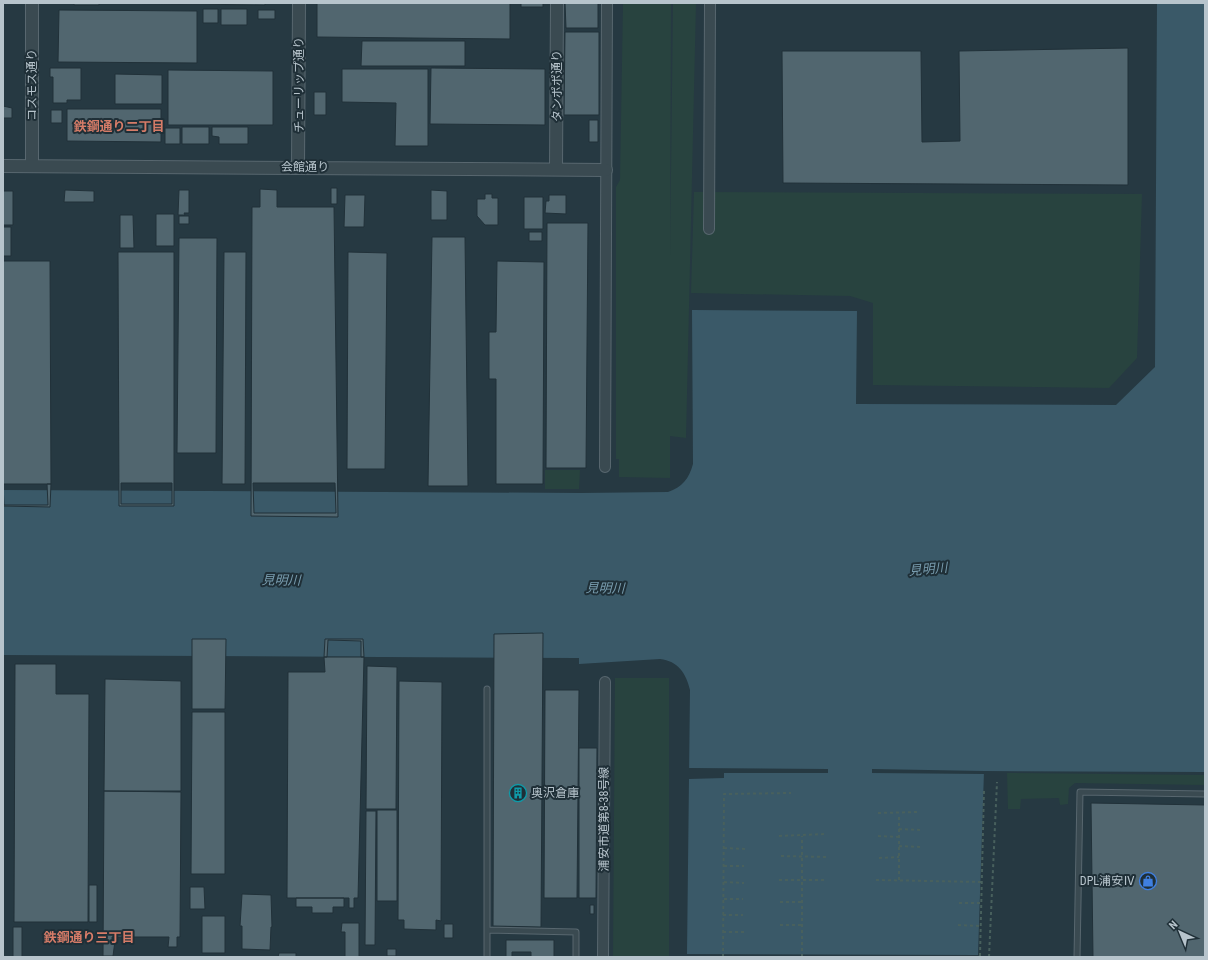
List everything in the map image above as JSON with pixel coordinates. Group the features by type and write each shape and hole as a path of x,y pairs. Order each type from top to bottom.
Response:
{"street":[{"name":"コスモス通り","path":"32,3 32,166"},
{"name":"チューリップ通り","path":"298,167 299,3"},
{"name":"タンポポ通り","path":"556,168 557,3"},
{"path":"605,467 607,3"},
{"path":"709,229 710,3"},
{"name":"会館通り","path":"3,166 556,168 606,170"},
{"name":"浦安市道第8-38号線","path":"603,957 605,682"}],"lane":[{"path":"487,689 487,957"},
{"path":"1077,957 1080,792 1205,794"},
{"path":"487,930 576,932 576,957"}],"path":[{"path":"989,957 997,782"},
{"path":"980,956 984,789"},
{"path":"723,957 724,794 791,793"},
{"path":"878,813 899,814 919,812"},
{"path":"899,814 899,880"},
{"path":"899,829 921,830"},
{"path":"779,836 824,834"},
{"path":"802,836 802,957"},
{"path":"878,836 899,836"},
{"path":"899,846 920,847"},
{"path":"724,848 744,849"},
{"path":"781,856 827,857"},
{"path":"879,858 899,858"},
{"path":"724,866 744,866"},
{"path":"779,880 826,880"},
{"path":"876,880 982,882"},
{"path":"724,882 744,883"},
{"path":"724,899 743,899"},
{"path":"780,902 802,902"},
{"path":"959,903 981,903"},
{"path":"724,915 743,915"},
{"path":"780,925 802,924"},
{"path":"958,925 981,926"},
{"path":"723,932 744,932"}],"green space":[{"path":"623,3 671,3 670,258 673,3 696,3 686,438 670,436 670,478 619,477 619,459 616,459 616,187 620,180"},
{"path":"694,192 1142,194 1137,358 1109,388 873,385 873,303 850,296 691,293"},
{"path":"545,470 580,470 579,489 545,489"},
{"path":"615,678 669,678 669,957 613,957"},
{"path":"1007,773 1205,775 1205,785 1075,783 1069,788 1068,804 1060,805 1059,798 1021,799 1020,809 1008,809"}],"water":[{"name":"見明川","path":"1157,3 1205,3 1205,772 984,771 978,955 687,954 690,690 686,678 680,669 672,662 666,660 660,659 579,664 579,658 3,655 3,490 581,493 668,492 677,488 687,478 693,464 692,310 857,311 856,404 1116,405 1155,367"}],"pier":[{"path":"689,768 828,769 828,773 724,773 724,778 689,779"},
{"path":"872,769 984,771 984,774 872,773"}],"building":[{"path":"74,3 99,3 99,5 74,5"},
{"path":"100,3 265,3 265,5"},
{"path":"317,3 510,3 510,39 317,37"},
{"path":"521,3 543,3 543,7 521,7"},
{"path":"565,3 598,3 598,28 566,28"},
{"path":"203,9 218,9 218,23 203,23"},
{"path":"221,9 247,9 247,25 221,25"},
{"path":"59,10 197,11 197,63 58,62"},
{"path":"258,10 275,10 275,19 258,19"},
{"path":"565,32 599,32 599,115 564,115"},
{"path":"362,41 465,41 465,66 361,66"},
{"path":"1128,48 1128,185 783,183 782,51 921,51 922,142 960,141 959,51"},
{"path":"50,68 81,68 81,100 67,100 67,103 53,103 53,77 50,77"},
{"path":"431,68 545,69 545,125 430,124"},
{"path":"342,69 428,69 428,146 395,146 396,103 342,102"},
{"path":"168,70 273,71 273,125 168,125"},
{"path":"115,74 162,75 162,104 115,104"},
{"path":"314,92 326,92 326,115 314,115"},
{"path":"3,106 12,108 12,118 3,118"},
{"path":"67,109 161,109 161,142 67,141"},
{"path":"51,110 62,110 62,123 51,123"},
{"path":"589,120 598,120 598,142 589,142"},
{"path":"182,127 209,127 209,144 182,144"},
{"path":"212,127 248,127 248,144 219,144 219,137 212,136"},
{"path":"165,128 180,128 180,144 165,144"},
{"path":"331,188 337,188 337,204 331,204"},
{"path":"260,189 277,190 277,207 334,207 338,517 251,516 252,207 260,207","holes":["253,483 335,483 336,513 254,513"]},
{"path":"65,190 94,191 94,202 64,202"},
{"path":"179,190 189,190 189,213 184,213 185,215 178,215"},
{"path":"431,190 447,191 447,220 431,220"},
{"path":"3,191 13,191 13,225 3,225"},
{"path":"485,194 492,194 492,198 498,198 498,225 485,225 477,216 477,199 485,199"},
{"path":"345,195 365,195 364,227 344,227"},
{"path":"549,195 566,195 566,214 545,213 546,201 549,201"},
{"path":"524,197 543,197 543,229 524,229"},
{"path":"156,214 174,214 174,246 156,246"},
{"path":"120,215 133,215 134,248 120,248"},
{"path":"179,216 189,216 189,224 179,224"},
{"path":"547,223 588,223 586,468 546,468"},
{"path":"3,227 11,227 11,256 3,256"},
{"path":"529,232 542,232 542,241 529,241"},
{"path":"432,237 465,237 468,486 428,486"},
{"path":"179,238 217,238 216,453 177,453"},
{"path":"118,252 174,252 174,506 119,506","holes":["121,483 172,483 172,504 121,504"]},
{"path":"224,252 246,252 245,484 222,484"},
{"path":"348,252 387,253 385,469 347,469"},
{"path":"3,261 50,261 51,484 3,484"},
{"path":"497,261 544,262 543,484 496,484 496,379 489,379 489,332 496,332"},
{"path":"3,484 4,505 48,505 47,484 51,484 50,507 3,506"},
{"name":"奥沢倉庫","path":"543,633 541,927 493,926 494,634"},
{"path":"192,639 226,639 225,709 192,709"},
{"path":"325,639 363,639 364,657 361,657 361,641 328,640 327,657 324,657"},
{"path":"324,657 364,657 358,898 354,898 354,908 349,908 349,898 287,898 288,672 325,672"},
{"path":"15,664 56,664 56,694 89,694 88,922 14,922"},
{"path":"367,666 397,667 396,809 366,809"},
{"path":"105,679 181,681 181,791 104,791"},
{"path":"399,681 442,682 441,921 436,920 436,930 404,929 404,920 398,920"},
{"path":"545,690 579,690 577,898 544,898"},
{"path":"192,712 225,712 225,874 191,874"},
{"path":"579,748 597,748 596,898 579,898"},
{"path":"104,791 181,792 180,937 177,937 177,947 168,947 169,937 112,937 112,941 115,941 113,956 103,956"},
{"name":"DPL浦安Ⅳ","path":"1091,803 1205,805 1205,957 1093,957"},
{"path":"377,810 397,810 397,901 377,901"},
{"path":"366,811 376,811 375,945 365,945"},
{"path":"89,885 97,885 97,922 89,922"},
{"path":"190,887 204,887 205,909 190,909"},
{"path":"242,894 271,895 272,927 270,950 242,949 242,926 240,926"},
{"path":"296,898 344,898 344,907 333,907 333,913 312,913 312,907 296,907"},
{"path":"590,905 594,905 594,914 590,914"},
{"path":"202,916 225,916 225,953 202,953"},
{"path":"342,923 359,923 359,957 345,957 345,932 341,932"},
{"path":"444,924 453,924 453,938 444,938"},
{"path":"13,927 22,927 22,957 13,957"},
{"path":"506,940 554,940 554,957 531,957 531,952 512,952 512,957 506,957"},
{"path":"387,949 396,949 396,956 387,956"},
{"path":"279,953 296,953 296,957 278,957"}],"place":[{"name":"奥沢倉庫","path":"518,793"},
{"name":"DPL浦安Ⅳ","path":"1148,881"}],"district":[{"name":"鉄鋼通り二丁目","path":"119,126"},
{"name":"鉄鋼通り三丁目","path":"89,937"}]}
